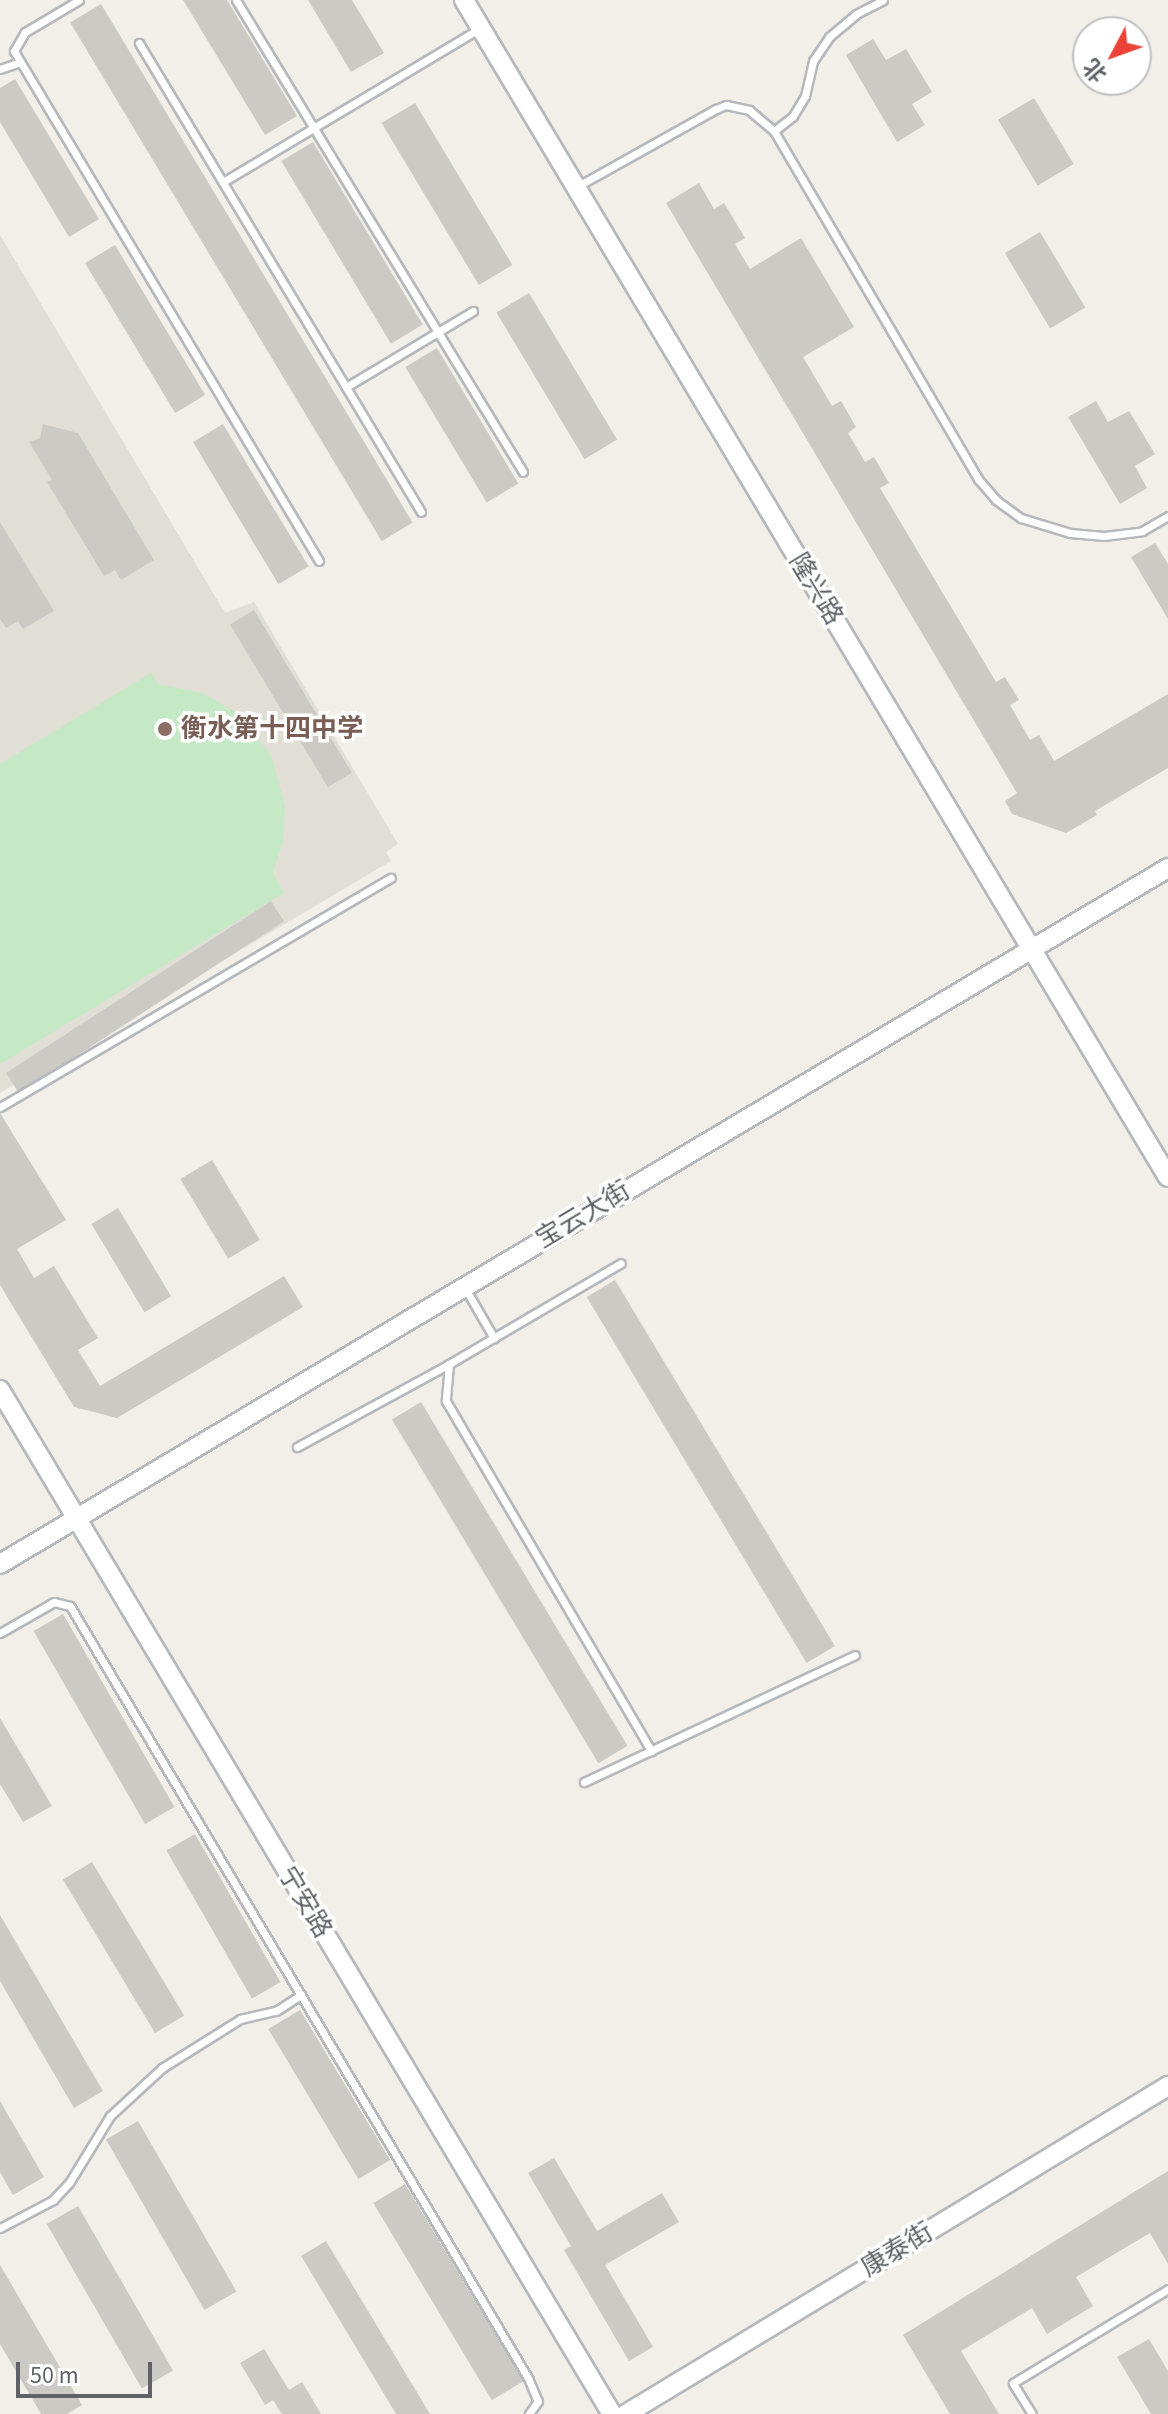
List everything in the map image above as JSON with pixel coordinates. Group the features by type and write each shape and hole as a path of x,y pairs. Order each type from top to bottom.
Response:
{"street":[{"name":"隆兴路","path":"464,0 1168,1177"},
{"name":"宝云大街","path":"0,1564 1168,868"},
{"name":"宁安路","path":"0,1390 612,2414"},
{"name":"康泰街","path":"626,2414 1168,2086"}],"lane":[{"path":"79,0 25,32 14,51 319,561"},
{"path":"236,0 523,472"},
{"path":"774,131 793,116 805,96 813,61 829,37 856,14 883,0"},
{"path":"223,182 481,28"},
{"path":"139,43 421,512"},
{"path":"0,69 20,62"},
{"path":"576,187 726,105 749,110 774,131 978,479 996,500 1021,518 1070,533 1104,536 1142,531 1168,516"},
{"path":"346,387 473,311"},
{"path":"0,1107 391,878"},
{"path":"297,1447 449,1364 621,1263"},
{"path":"464,1286 494,1338"},
{"path":"449,1364 446,1401 651,1751"},
{"path":"0,1633 54,1602 70,1606 528,2378 538,2401 529,2414"},
{"path":"584,1782 855,1655"},
{"path":"0,2228 53,2200 69,2183 110,2116 162,2068 230,2024 276,2011 301,1995"},
{"path":"1032,2414 1013,2383 1168,2289"}],"shaded area":[{"name":"衡水第十四中学","path":"0,235 225,613 254,602 398,844 386,852 391,861 0,1093"}],"green space":[{"path":"151,673 158,684 202,693 235,712 271,755 285,806 283,841 273,873 284,893 0,1064 0,764"}],"building":[{"path":"183,0 227,0 297,116 265,135"},
{"path":"308,0 352,0 384,53 351,72"},
{"path":"101,4 413,523 382,541 70,23"},
{"path":"873,39 886,60 906,49 932,92 912,104 925,125 897,142 846,55"},
{"path":"15,79 99,219 69,237 0,122 0,88"},
{"path":"1034,98 1074,164 1038,186 998,120"},
{"path":"415,103 512,265 479,285 382,123"},
{"path":"313,142 423,325 391,344 281,161"},
{"path":"699,183 714,209 724,203 745,238 735,244 750,269 801,238 854,327 803,357 832,406 841,401 856,427 848,433 865,462 874,457 889,483 880,488 996,682 1005,677 1019,700 1010,705 1030,740 1039,735 1054,761 1168,694 1168,768 1095,811 1097,815 1066,833 1012,814 1005,801 1017,793 666,203"},
{"path":"1040,232 1085,307 1050,329 1005,253"},
{"path":"115,245 205,395 175,413 85,263"},
{"path":"529,293 617,440 584,459 496,313"},
{"path":"437,348 518,483 487,502 405,367"},
{"path":"1096,401 1108,422 1129,411 1155,454 1135,466 1147,488 1120,504 1068,417"},
{"path":"43,424 78,433 154,560 121,580 115,570 104,576 47,482 52,480 29,442 40,438"},
{"path":"223,424 308,566 278,584 193,442"},
{"path":"0,522 54,611 23,629 18,621 6,628 0,619"},
{"path":"1155,543 1168,564 1168,619 1131,557"},
{"path":"254,610 352,773 328,787 230,624"},
{"path":"271,901 284,921 19,1093 6,1073"},
{"path":"0,1113 66,1220 17,1249 34,1278 54,1266 98,1338 78,1350 100,1386 284,1276 303,1307 117,1418 74,1407 0,1285"},
{"path":"212,1160 260,1240 228,1259 180,1179"},
{"path":"118,1208 171,1296 144,1312 91,1224"},
{"path":"615,1280 835,1646 807,1663 587,1297"},
{"path":"421,1402 628,1746 598,1763 392,1420"},
{"path":"63,1614 174,1807 145,1824 34,1631"},
{"path":"0,1718 52,1806 23,1822 0,1784"},
{"path":"195,1834 280,1982 252,1999 166,1850"},
{"path":"92,1862 184,2015 155,2033 63,1880"},
{"path":"0,1915 103,2091 74,2108 0,1981"},
{"path":"300,2010 390,2160 358,2179 268,2029"},
{"path":"0,2101 44,2177 13,2195 0,2172"},
{"path":"138,2121 236,2292 204,2310 106,2140"},
{"path":"554,2158 597,2231 662,2193 679,2222 605,2265 653,2347 629,2361 564,2250 571,2246 528,2173"},
{"path":"1168,2171 1168,2264 1150,2233 1076,2277 1093,2306 1047,2334 1032,2308 961,2351 999,2414 950,2414 903,2335"},
{"path":"405,2184 523,2381 492,2400 373,2203"},
{"path":"78,2206 173,2371 142,2389 47,2224"},
{"path":"326,2241 430,2414 396,2414 301,2256"},
{"path":"0,2265 82,2405 67,2414 41,2414 0,2344"},
{"path":"1149,2339 1168,2371 1168,2414 1151,2414 1117,2357"},
{"path":"264,2349 289,2390 302,2382 321,2414 282,2414 273,2400 265,2405 240,2363"}],"place":[{"name":"衡水第十四中学","path":"165,729"}]}
